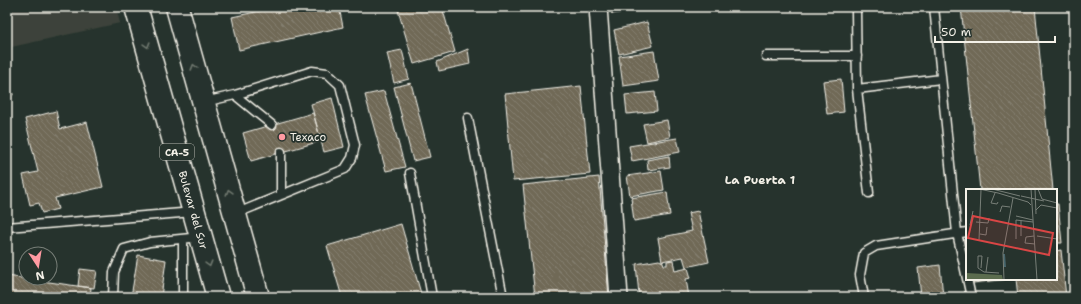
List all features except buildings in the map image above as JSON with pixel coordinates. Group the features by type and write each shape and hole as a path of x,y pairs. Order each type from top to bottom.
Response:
{"highway":[{"name":"Bulevar del Sur","path":"136,7 194,212 192,238 218,297"},
{"path":"177,7 258,297"}],"street":[{"path":"598,7 619,297"}],"lane":[{"path":"934,7 957,234 966,274"},
{"path":"856,9 857,89 869,193"},
{"path":"766,56 857,56"},
{"path":"204,102 235,95 312,71 327,73 340,85 355,145 352,158 345,169 235,214"},
{"path":"857,89 941,79"},
{"path":"235,95 272,125"},
{"path":"468,118 503,297"},
{"path":"281,152 281,195"},
{"path":"410,173 432,297"},
{"path":"7,227 194,212"},
{"path":"864,297 860,275 864,253 876,246 966,232"},
{"path":"113,297 114,272 124,249 150,242 192,238 183,297"},
{"path":"967,280 971,297"}],"shaded area":[{"path":"7,7 116,7 120,23 7,48"}],"place":[{"name":"Texaco","path":"282,137"}],"district":[{"name":"La Puerta 1","path":"760,180"}]}
